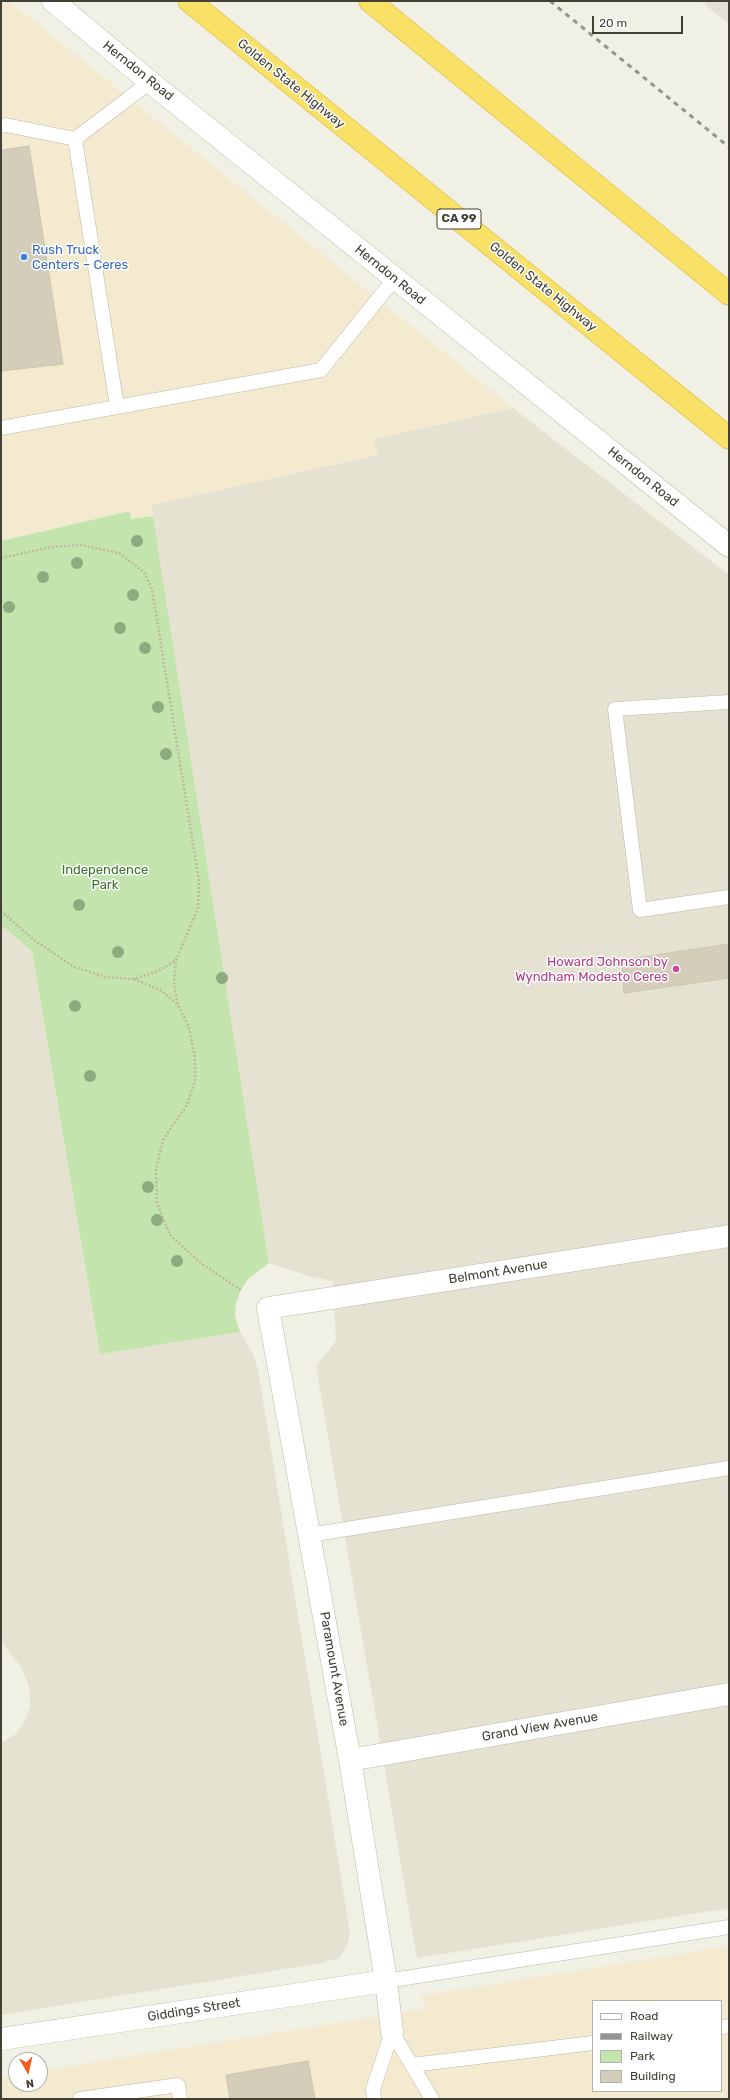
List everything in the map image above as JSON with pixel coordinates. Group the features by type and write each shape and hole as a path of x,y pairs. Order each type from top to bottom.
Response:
{"highway":[{"name":"Golden State Highway","path":"189,1 729,438"},
{"path":"370,1 729,294"}],"street":[{"name":"Herndon Road","path":"53,1 150,82 729,546"},
{"name":"Belmont Avenue","path":"268,1308 729,1236"},
{"name":"Paramount Avenue","path":"268,1308 350,1760 386,1981 392,2032"},
{"name":"Grand View Avenue","path":"350,1760 729,1694"},
{"name":"Giddings Street","path":"1,2039 386,1981"}],"lane":[{"path":"1,126 75,139 150,82"},
{"path":"75,139 118,407"},
{"path":"1,428 321,370 395,278"},
{"path":"729,702 615,709 640,910 729,897"},
{"path":"309,1536 729,1468"},
{"path":"386,1981 729,1927"},
{"path":"392,2032 432,2099"},
{"path":"374,2099 373,2090 392,2032"},
{"path":"412,2065 592,2043"},
{"path":"80,2099 178,2086 180,2099"}],"path":[{"path":"1,558 51,547 82,545 119,554 144,572 150,583 155,604 200,881 198,908 176,960 174,985 178,1005 189,1027 195,1058 195,1081 187,1105 163,1140 156,1168 157,1203 170,1235 202,1264 241,1290"},
{"path":"1,911 34,940 74,967 106,977 134,979 160,990 178,1005"},
{"path":"134,979 158,971 176,960"}],"shaded area":[{"path":"1,1 9,1 513,408 374,439 378,455 152,505 153,516 131,519 130,511 1,541"},
{"path":"700,1 729,1 729,24"},
{"path":"513,408 729,575 729,1908 417,1958 316,1367 336,1341 333,1281 312,1277 269,1263 151,505 377,455 374,439"},
{"path":"1,925 32,951 100,1354 240,1332 253,1354 258,1370 350,1933 347,1946 339,1958 322,1963 1,2015 1,1743 16,1734 25,1721 30,1707 30,1695 28,1684 22,1669 2,1642 1,1637"},
{"path":"729,1946 729,2099 1,2099 1,2078 8,2077 8,2092 48,2092 48,2070 425,2009 421,1996"}],"green space":[{"name":"Independence Park","path":"130,511 131,519 153,516 269,1263 248,1279 241,1290 236,1303 235,1316 240,1332 100,1354 32,951 1,925 1,541"}],"building":[{"name":"Rush Truck Centers – Ceres","path":"29,146 63,364 1,371 1,150"},
{"name":"Howard Johnson by Wyndham Modesto Ceres","path":"729,944 729,978 624,993 622,960"},
{"path":"308,2061 315,2099 230,2099 226,2075"}],"railway":[{"path":"550,1 729,147"}],"place":[{"name":"Rush Truck Centers – Ceres","path":"24,257"},
{"name":"Howard Johnson by Wyndham Modesto Ceres","path":"676,969"}]}
